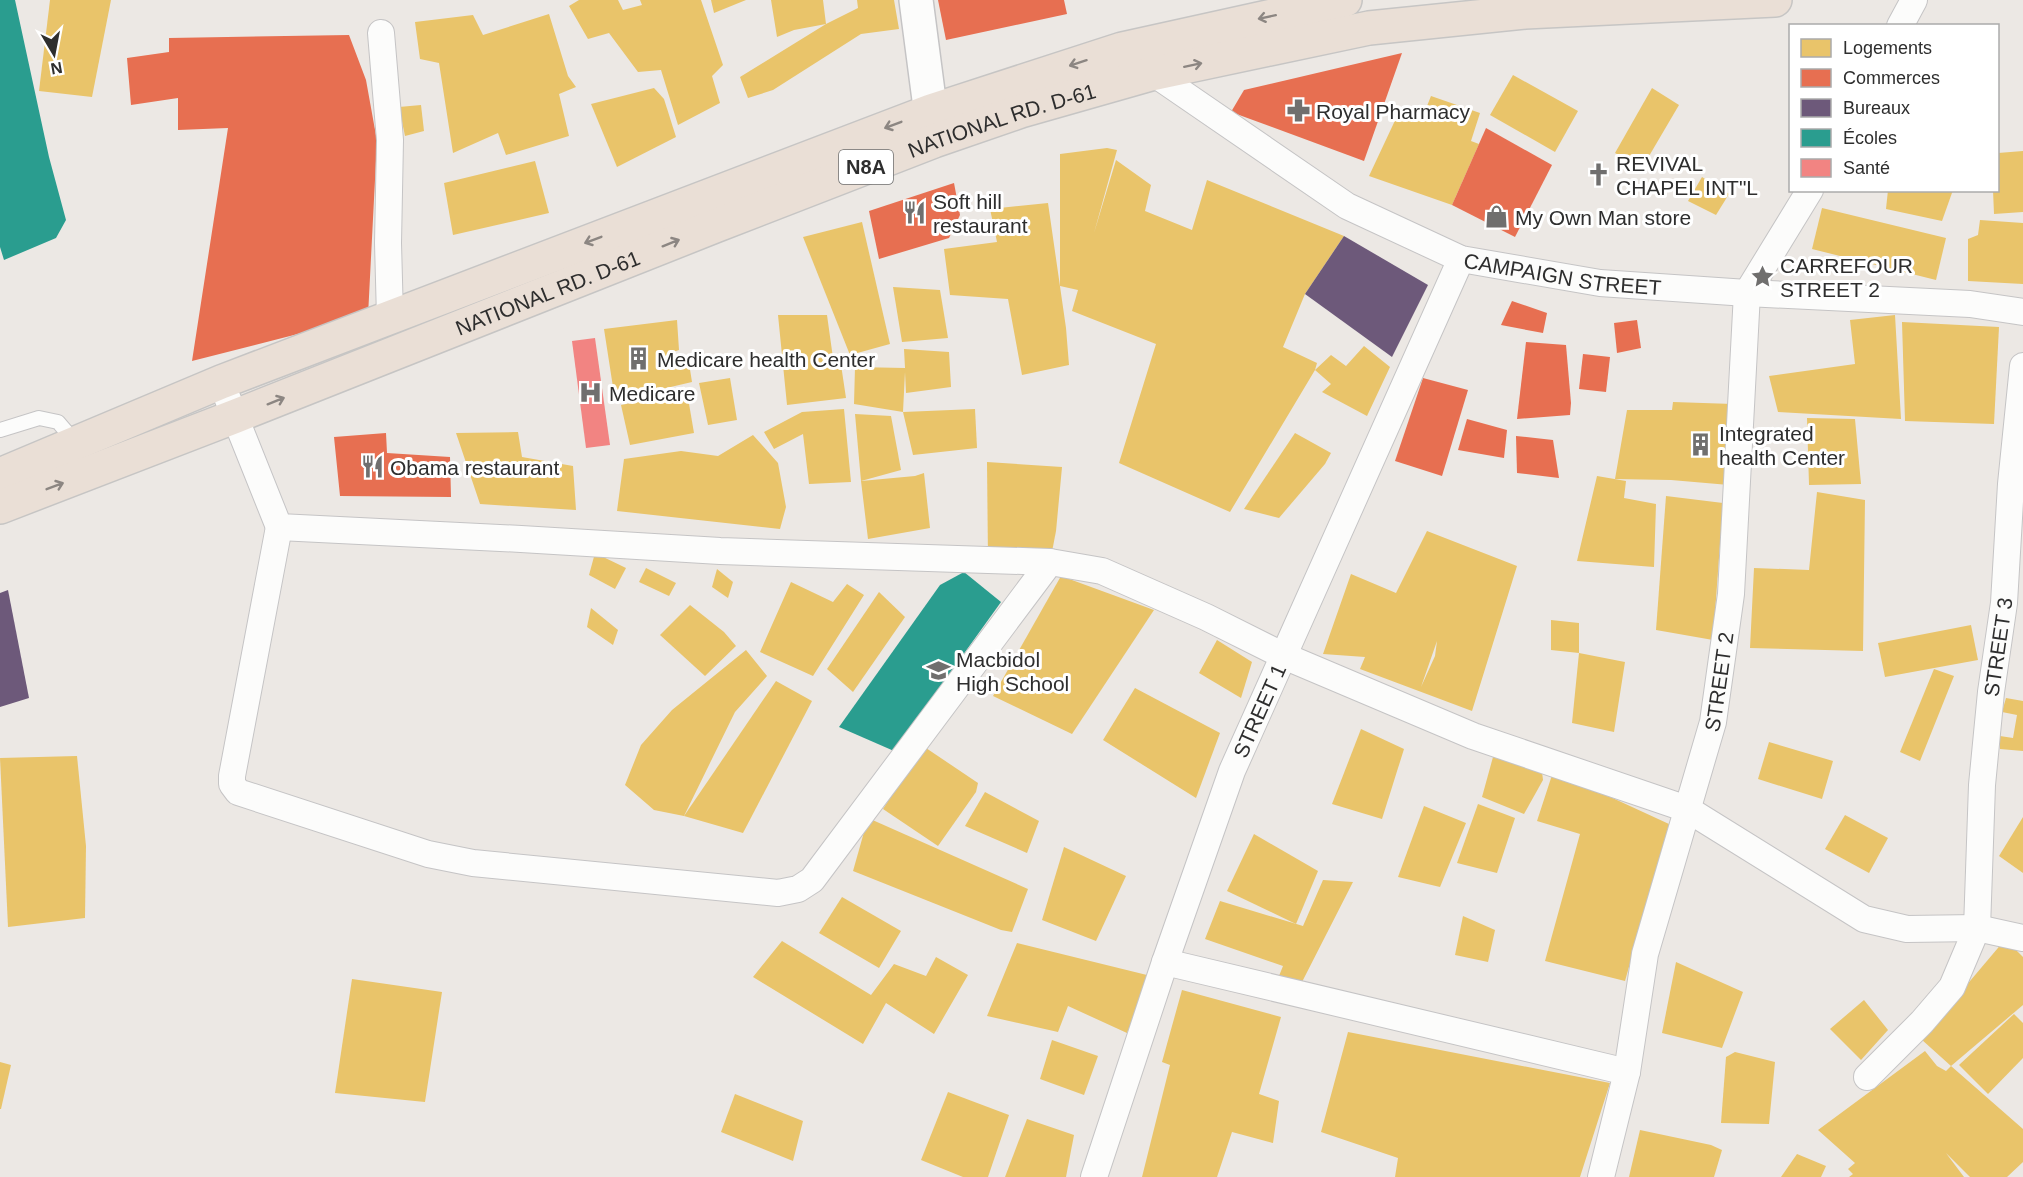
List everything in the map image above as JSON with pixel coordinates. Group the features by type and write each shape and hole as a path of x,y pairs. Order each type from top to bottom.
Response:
{"highway":[{"name":"NATIONAL RD. D-61","path":"0,507 236,416 1122,49 1345,0"},
{"name":"NATIONAL RD. D-61","path":"0,475 221,382 390,317 932,126 1021,111 1151,74 1370,28 1525,12 1774,0"}],"street":[{"path":"916,0 932,126"},
{"path":"1901,24 1914,0"},
{"path":"381,33 390,140 388,243 390,317"},
{"name":"CAMPAIGN STREET","path":"1122,49 1151,74 1347,206 1461,259 1600,283 1970,304 2023,312"},
{"name":"STREET 2","path":"1601,1177 1627,1072 1645,954 1713,722 1731,594 1747,293 1809,192"},
{"name":"STREET 1","path":"1094,1177 1165,962 1232,771 1461,259"},
{"name":"STREET 3","path":"1977,928 1982,785 1991,692 2004,603 2011,484 2023,366"},
{"path":"221,382 279,527 232,784 238,792 428,854 473,862 778,893 798,889 812,880 1050,562"},
{"path":"279,527 720,551 1050,562 1102,571 1206,617 1284,656 1473,736 1687,809 1864,919 1907,928 1977,928 2023,938"},
{"path":"1867,1077 1922,1022 1952,987 1977,928"},
{"path":"1165,962 1627,1072"}],"lane":[{"path":"0,430 39,418 58,422 76,443"}],"building: Logements":[{"path":"50,0 111,0 92,97 39,91"},
{"path":"579,0 618,0 623,10 642,5 640,0 701,0 723,65 712,76 720,103 678,125 661,70 638,72 609,33 588,39 569,6"},
{"path":"711,0 746,0 714,13"},
{"path":"771,0 823,0 826,24 794,30 777,37"},
{"path":"857,0 894,0 899,29 861,34 773,90 748,98 740,77 826,24 858,8"},
{"path":"549,14 568,76 576,87 559,94 569,136 506,155 498,133 453,153 439,63 420,59 415,22 473,15 483,35"},
{"path":"1513,75 1578,111 1555,152 1490,115"},
{"path":"654,88 664,99 676,137 617,167 591,104"},
{"path":"1652,88 1679,105 1642,168 1615,153"},
{"path":"1431,96 1480,113 1471,141 1479,144 1452,205 1369,176 1399,112 1421,121"},
{"path":"421,105 424,131 405,136 399,107"},
{"path":"1107,148 1117,150 1094,233 1116,160 1151,185 1145,211 1192,230 1207,180 1344,236 1305,294 1283,347 1317,363 1315,370 1230,512 1119,463 1156,344 1072,311 1078,290 1060,286 1060,154"},
{"path":"2023,151 2023,212 1994,214 1993,192 1999,192 1999,153"},
{"path":"535,161 549,213 453,235 444,183"},
{"path":"1702,177 1729,194 1716,215 1688,201"},
{"path":"1888,192 1952,192 1942,221 1886,209"},
{"path":"1048,203 1069,365 1022,375 1008,299 950,295 944,249 997,242 990,209"},
{"path":"1822,208 1946,238 1936,280 1812,249"},
{"path":"1980,220 2023,223 2023,284 1968,281 1968,239 1978,235"},
{"path":"862,222 890,344 850,355 803,237"},
{"path":"893,287 940,290 948,338 902,342"},
{"path":"778,315 827,315 833,358 840,358 846,398 787,405"},
{"path":"1895,315 1901,419 1778,412 1769,376 1855,364 1850,320"},
{"name":"Medicare health Center","path":"677,320 679,350 670,353 669,360 688,357 692,382 615,400 604,329"},
{"path":"1902,322 1999,327 1994,424 1905,421"},
{"path":"1364,346 1390,367 1367,416 1322,392 1331,384 1315,370 1331,355 1346,366"},
{"path":"904,349 949,352 951,387 906,393 905,372 903,412 854,404 855,367 905,368"},
{"path":"730,378 737,420 708,425 699,383"},
{"path":"687,392 694,433 630,445 621,405"},
{"path":"1673,402 1733,404 1729,485 1671,480 1615,479 1627,410 1672,410"},
{"path":"844,409 851,482 809,484 803,434 774,449 764,432 802,412"},
{"path":"975,409 977,448 913,455 903,412"},
{"path":"855,414 891,416 901,470 861,481"},
{"path":"1807,418 1855,419 1861,484 1809,485"},
{"path":"518,432 522,457 573,466 576,510 480,504 456,433"},
{"path":"1295,433 1331,453 1325,464 1279,518 1244,509"},
{"path":"753,435 778,463 786,507 780,529 617,511 624,459 681,451 718,456"},
{"path":"987,462 1062,467 1056,531 1050,562 988,560"},
{"path":"924,473 930,528 868,539 861,481 915,476"},
{"path":"1597,476 1626,481 1624,498 1656,504 1654,567 1577,561"},
{"path":"1817,492 1865,500 1863,651 1750,648 1754,568 1809,570"},
{"path":"1666,496 1723,503 1713,640 1656,630"},
{"path":"1427,531 1517,566 1472,711 1360,669 1365,657 1323,654 1351,574 1396,593","holes":["1437,641 1435,656 1421,687"]},
{"path":"595,553 626,568 615,589 589,575"},
{"path":"646,568 676,583 669,596 639,582"},
{"path":"717,569 733,582 728,598 712,587"},
{"path":"1061,576 1154,610 1072,734 993,696"},
{"path":"791,582 833,602 847,584 864,595 813,676 760,652"},
{"path":"879,592 905,617 853,692 827,669"},
{"path":"690,605 724,632 736,646 705,676 660,635"},
{"path":"591,608 618,630 613,645 587,627"},
{"path":"1551,620 1579,623 1579,653 1551,650"},
{"path":"1971,625 1978,660 1885,677 1878,643"},
{"path":"1217,640 1252,662 1241,698 1199,673"},
{"path":"746,650 767,676 735,712 684,816 654,810 625,785 641,745 672,710"},
{"path":"1579,653 1625,662 1614,732 1572,723"},
{"path":"1934,669 1954,676 1920,761 1900,752"},
{"path":"776,681 812,701 743,833 684,816"},
{"path":"1135,688 1220,733 1196,798 1103,740"},
{"path":"2006,698 2023,701 2023,751 2000,749 2000,736 2013,738 2017,715 2002,712"},
{"path":"1361,729 1404,749 1382,819 1332,804"},
{"path":"1769,742 1833,761 1822,799 1758,779"},
{"path":"923,746 978,783 976,792 938,846 883,809"},
{"path":"77,756 86,846 85,918 8,927 0,758"},
{"path":"1493,757 1542,772 1543,780 1524,814 1482,797"},
{"path":"1552,775 1593,789 1669,824 1625,981 1545,961 1580,834 1537,821"},
{"path":"985,792 1039,821 1027,853 965,826"},
{"path":"1478,804 1515,818 1497,873 1457,863"},
{"path":"1424,806 1466,823 1440,887 1398,877"},
{"path":"1845,815 1888,838 1869,873 1825,849"},
{"path":"2023,817 2023,873 1999,856"},
{"path":"868,818 1028,889 1012,932 1001,930 853,871"},
{"path":"1254,834 1318,871 1296,924 1227,891"},
{"path":"1064,847 1126,876 1096,941 1042,920"},
{"path":"1323,880 1353,882 1302,982 1279,976 1283,966 1205,939 1220,901 1303,926"},
{"path":"842,897 901,931 879,968 819,933"},
{"path":"1463,916 1495,930 1488,962 1455,955"},
{"path":"782,941 871,995 894,964 926,976 936,957 968,975 934,1034 886,1003 863,1044 753,977"},
{"path":"2003,942 2023,957 2023,1005 1951,1066 1921,1039"},
{"path":"1017,943 1151,976 1127,1033 1068,1006 1058,1032 987,1016"},
{"path":"1676,962 1743,992 1722,1048 1662,1033"},
{"path":"352,979 442,992 425,1102 335,1093"},
{"path":"1182,990 1281,1017 1259,1094 1279,1101 1273,1143 1232,1132 1217,1177 1142,1177 1170,1065 1162,1062"},
{"path":"1864,1000 1888,1030 1861,1060 1830,1029"},
{"path":"2014,1014 2023,1023 2023,1058 1988,1094 1959,1065"},
{"path":"1348,1032 1610,1083 1580,1177 1395,1177 1398,1158 1321,1132"},
{"path":"1052,1040 1098,1056 1084,1095 1040,1079"},
{"path":"1925,1051 1937,1066 1946,1071 1951,1066 2023,1129 2023,1162 2007,1177 1970,1177 1946,1153 1964,1177 1849,1177 1853,1174 1848,1169 1855,1163 1818,1130"},
{"path":"1735,1052 1775,1062 1769,1124 1721,1123 1726,1057"},
{"path":"0,1062 11,1065 1,1109 0,1109"},
{"path":"948,1092 1009,1115 988,1177 963,1177 921,1160"},
{"path":"735,1094 803,1121 793,1161 721,1132"},
{"path":"1027,1119 1074,1135 1066,1177 1005,1177"},
{"path":"1640,1130 1711,1145 1722,1150 1714,1177 1629,1177"},
{"path":"1797,1154 1826,1166 1821,1177 1781,1177"}],"building: Commerces":[{"path":"938,0 1064,0 1067,14 946,40"},
{"path":"349,35 366,80 377,141 368,316 192,361 228,128 178,130 178,98 131,105 127,58 169,52 169,38"},
{"path":"1402,53 1364,161 1231,112 1244,90"},
{"path":"1486,128 1552,165 1515,237 1452,205"},
{"path":"954,183 960,215 949,238 879,259 869,211"},
{"path":"1512,301 1547,313 1543,333 1501,325"},
{"path":"1637,320 1641,348 1617,353 1614,323"},
{"path":"1526,342 1566,345 1570,415 1517,419"},
{"path":"1583,354 1610,357 1606,392 1579,389"},
{"path":"1423,378 1468,390 1442,476 1395,461"},
{"path":"1467,419 1507,430 1504,458 1458,450"},
{"path":"386,433 387,453 450,457 451,497 340,496 334,437"},
{"path":"1516,436 1553,440 1559,478 1517,473"}],"building: Bureaux":[{"path":"1344,236 1428,285 1392,357 1305,294"},
{"path":"8,590 29,698 0,707 0,593"}],"building: Écoles":[{"path":"0,0 15,0 49,157 66,220 56,238 4,260 0,247"},
{"path":"964,572 1001,602 894,751 839,727 940,585"}],"building: Santé":[{"name":"Medicare","path":"595,338 610,445 586,448 572,341"}],"place":[{"name":"Royal Pharmacy","path":"1298,111"},
{"name":"REVIVAL CHAPEL INT\"L","path":"1598,175"},
{"name":"Soft hill restaurant","path":"915,213"},
{"name":"My Own Man store","path":"1497,217"},
{"name":"CARREFOUR STREET 2","path":"1762,277"},
{"name":"Medicare health Center","path":"639,359"},
{"name":"Medicare","path":"591,393"},
{"name":"Integrated health Center","path":"1701,445"},
{"name":"Obama restaurant","path":"372,467"},
{"name":"Macbidol High School","path":"938,671"}]}
